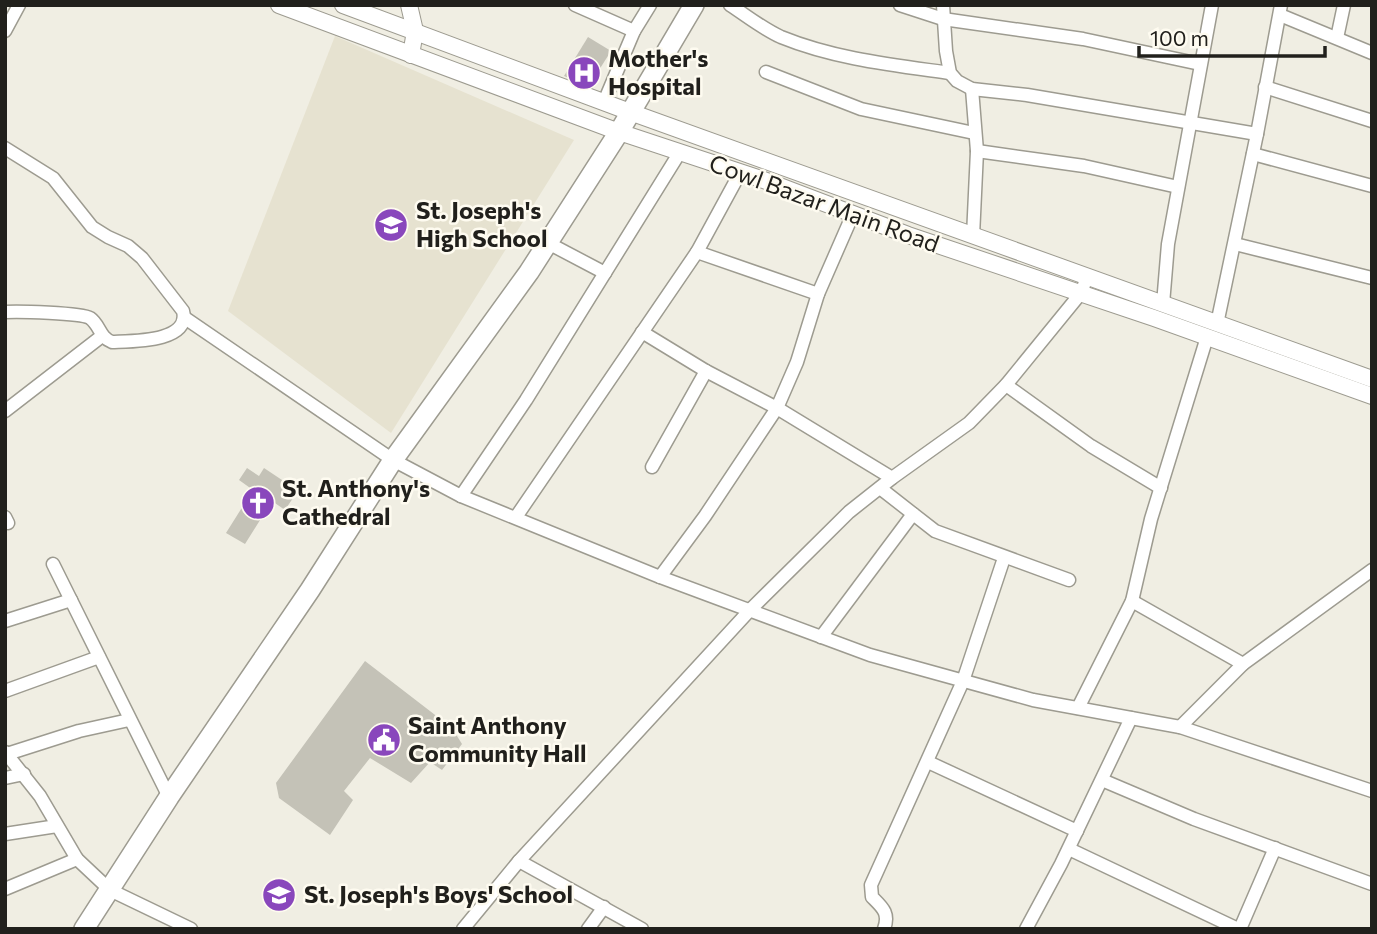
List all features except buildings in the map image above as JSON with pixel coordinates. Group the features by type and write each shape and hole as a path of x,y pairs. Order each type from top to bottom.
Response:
{"main road":[{"path":"84,929 169,797 310,590 393,460 548,243 619,132 694,5"}],"street":[{"path":"5,31 19,5"},
{"name":"Cowl Bazar Main Road","path":"279,5 619,132 1372,396"},
{"name":"Cowl Bazar Main Road","path":"343,5 630,112 1372,379"},
{"path":"409,5 415,31 411,55"},
{"path":"575,5 634,31"},
{"path":"604,102 634,31 650,5"},
{"path":"730,5 778,36 818,50 950,73"},
{"path":"900,5 943,19 1083,40 1200,64"},
{"path":"943,5 950,73 957,81 972,89 1027,95 1257,134"},
{"path":"1163,304 1168,244 1212,5"},
{"path":"1337,38 1344,5"},
{"path":"1217,324 1280,10 1372,53"},
{"path":"766,72 861,109 974,133"},
{"path":"1265,87 1372,121"},
{"path":"972,89 977,151 973,236"},
{"path":"5,148 53,178 92,227 128,246 142,258 183,311 185,318 177,332 168,335 112,342 102,336 94,323 83,316 5,312"},
{"path":"977,151 1084,166 1178,187"},
{"path":"461,496 526,400 680,152"},
{"path":"1253,154 1372,186"},
{"path":"516,517 697,252 740,173"},
{"path":"660,577 705,516 776,408 797,362 818,294 853,214"},
{"path":"548,243 604,273"},
{"path":"1235,244 1372,278"},
{"path":"697,252 818,294"},
{"path":"463,929 519,861 750,610 849,512 969,423 1006,385 1082,293 1087,277"},
{"path":"185,318 393,460 461,496 660,577 870,656 1033,700 1180,727 1372,791"},
{"path":"642,332 892,478"},
{"path":"5,411 102,336"},
{"path":"1078,708 1132,601 1151,519 1207,337"},
{"path":"652,467 706,371"},
{"path":"1006,385 1091,446 1161,488"},
{"path":"880,488 935,531 1069,580"},
{"path":"821,637 913,514"},
{"path":"888,928 884,910 872,897 871,885 963,681 1004,558"},
{"path":"53,564 169,797"},
{"path":"1180,727 1244,664 1372,570"},
{"path":"5,621 71,600"},
{"path":"1132,601 1244,664"},
{"path":"5,691 99,657"},
{"path":"1028,928 1131,718"},
{"path":"129,720 79,731 6,753 40,796 77,859 110,890 191,929"},
{"path":"928,762 1077,831"},
{"path":"5,778 24,774"},
{"path":"1102,780 1194,819 1372,884"},
{"path":"5,834 57,826"},
{"path":"1069,849 1239,929 1275,849"},
{"path":"5,890 77,859"},
{"path":"519,861 642,929"},
{"path":"588,929 604,907"}],"shaded area":[{"name":"St. Joseph's High School","path":"335,36 574,140 391,433 228,311"}],"place":[{"name":"Mother's Hospital","path":"584,73"},
{"name":"St. Joseph's High School","path":"391,225"},
{"name":"St. Anthony's Cathedral","path":"258,503"},
{"name":"Saint Anthony Community Hall","path":"384,740"},
{"name":"St. Joseph's Boys' School","path":"279,895"}]}
